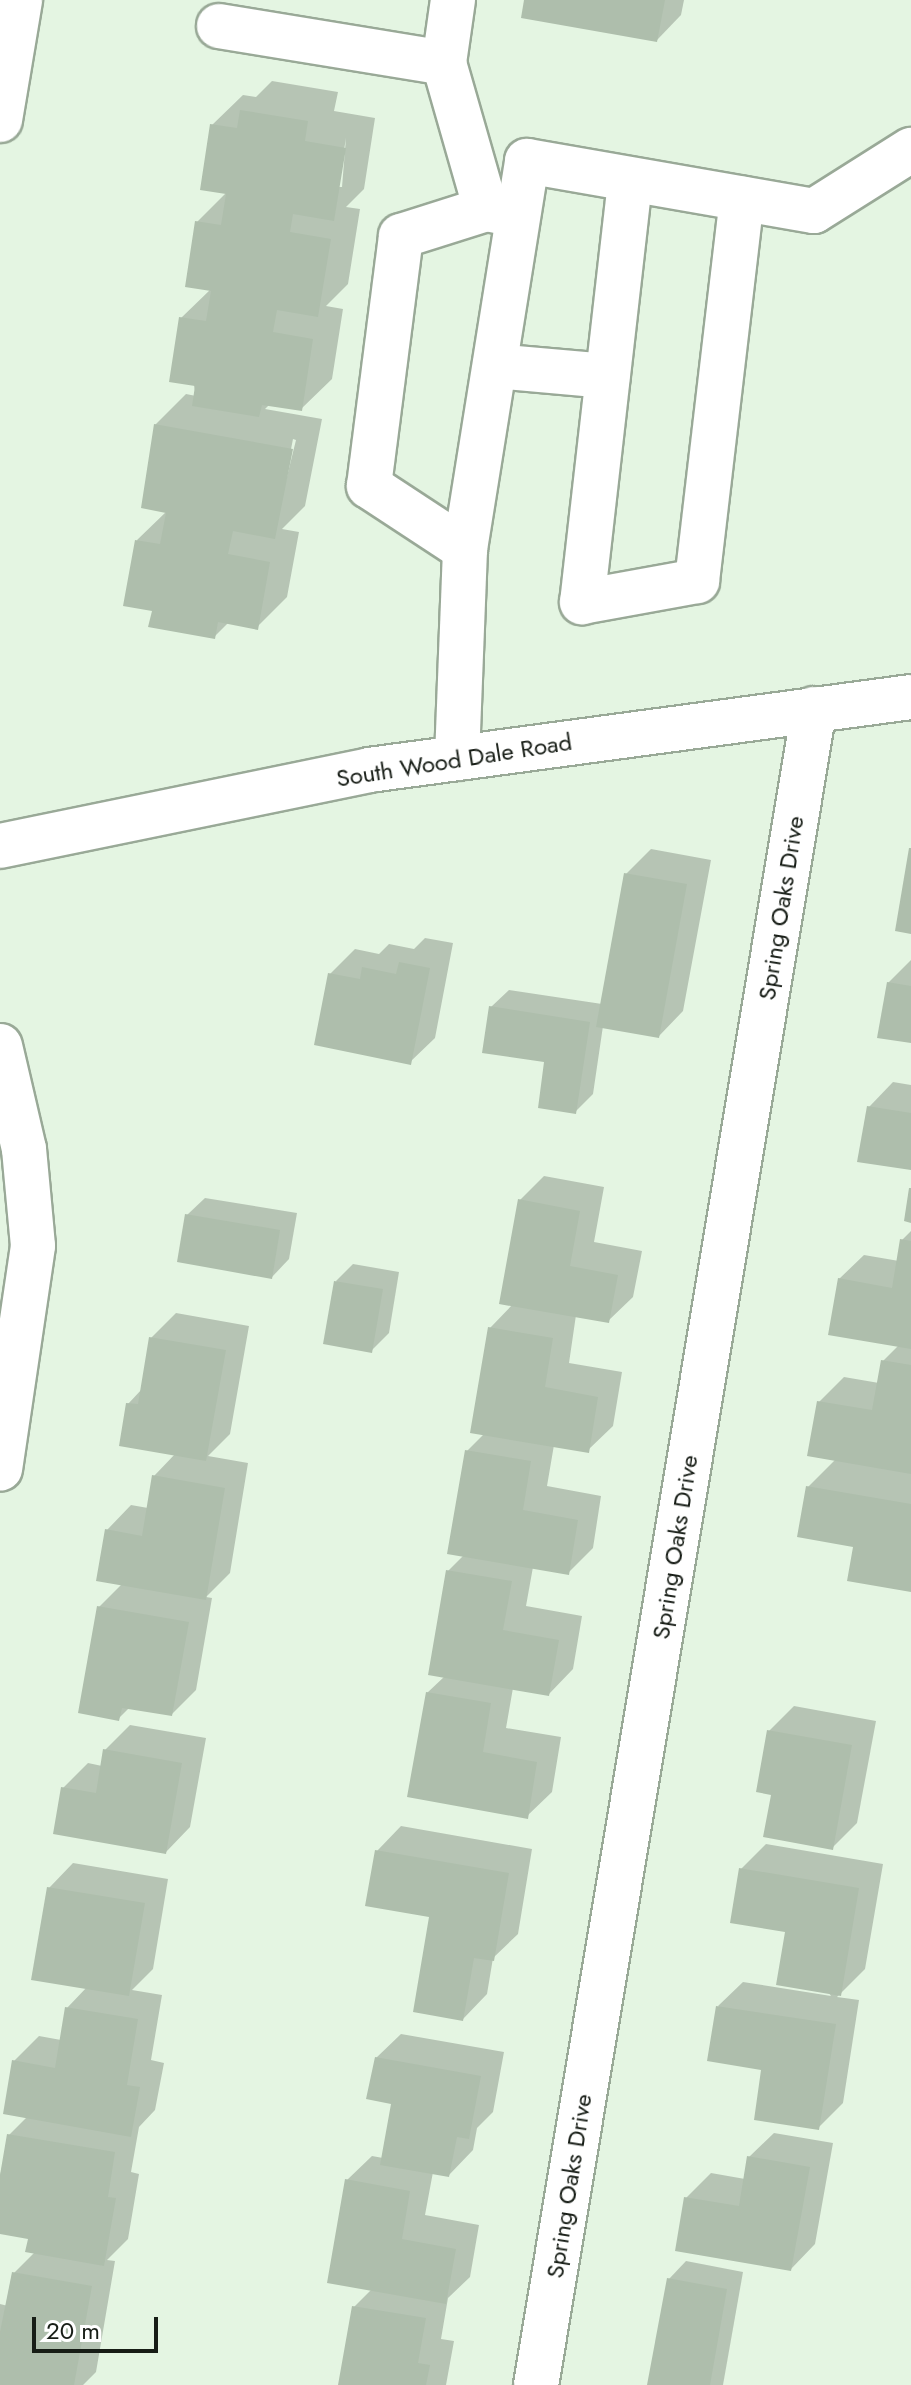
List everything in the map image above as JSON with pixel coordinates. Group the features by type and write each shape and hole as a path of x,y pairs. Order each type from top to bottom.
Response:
{"street":[{"path":"0,120 20,0"},
{"path":"453,0 444,63 502,212"},
{"path":"219,26 444,63"},
{"path":"457,758 465,549 495,366 502,212 527,161 630,182 814,211 911,150"},
{"path":"630,182 582,602 697,581 742,199"},
{"path":"465,549 369,486 401,236 502,212"},
{"path":"495,366 608,376"},
{"name":"South Wood Dale Road","path":"0,846 369,770 911,697"},
{"name":"Spring Oaks Drive","path":"536,2385 814,709"},
{"path":"0,1046 24,1149 33,1246 0,1469"}],"building":[{"path":"524,0 665,0 657,42 521,18"},
{"path":"240,110 308,121 305,141 346,148 334,221 293,214 290,232 331,239 318,317 277,310 273,332 313,339 302,411 262,405 259,417 192,406 195,386 169,382 179,317 206,321 211,291 185,287 195,221 221,225 226,194 200,190 210,124 237,128"},
{"path":"154,424 293,449 275,539 233,531 228,554 270,562 258,630 218,622 215,639 148,627 152,611 123,606 135,540 160,544 166,513 141,508"},
{"path":"911,848 911,934 895,931"},
{"path":"624,873 687,884 659,1038 596,1027"},
{"path":"399,962 430,968 411,1065 314,1045 328,973 360,979 362,967 396,974"},
{"path":"887,982 911,986 911,1043 877,1038"},
{"path":"489,1006 590,1022 576,1114 538,1108 544,1062 482,1053"},
{"path":"867,1106 911,1113 911,1170 857,1162"},
{"path":"911,1188 911,1223 904,1221"},
{"path":"518,1199 580,1211 570,1266 618,1275 609,1323 499,1304"},
{"path":"185,1214 280,1230 272,1279 177,1262"},
{"path":"900,1239 911,1241 911,1349 828,1335 838,1278 892,1288"},
{"path":"334,1281 383,1289 372,1353 323,1344"},
{"path":"488,1327 553,1338 545,1387 598,1397 589,1453 470,1433"},
{"path":"149,1337 226,1350 206,1461 119,1446 126,1403 138,1404"},
{"path":"881,1360 911,1365 911,1474 807,1456 817,1401 872,1410"},
{"path":"465,1450 531,1461 523,1510 578,1520 569,1575 447,1554"},
{"path":"152,1475 225,1488 206,1600 96,1581 105,1529 142,1536"},
{"path":"806,1486 911,1504 911,1592 847,1581 853,1547 797,1537"},
{"path":"446,1570 512,1581 503,1630 559,1640 549,1696 428,1675"},
{"path":"97,1606 189,1622 172,1716 122,1708 119,1721 78,1713"},
{"path":"426,1692 491,1703 483,1752 537,1762 528,1819 407,1797"},
{"path":"767,1730 852,1745 833,1850 763,1837 771,1795 756,1792"},
{"path":"103,1749 182,1763 166,1854 53,1834 61,1787 96,1793"},
{"path":"375,1850 509,1873 494,1961 474,1958 463,2021 413,2012 429,1917 365,1906"},
{"path":"739,1868 859,1888 841,1996 776,1985 785,1932 730,1923"},
{"path":"47,1887 145,1903 129,1996 31,1980"},
{"path":"716,2006 836,2024 819,2130 754,2120 761,2070 707,2061"},
{"path":"65,2007 138,2019 127,2085 140,2087 131,2137 3,2114 12,2060 55,2068"},
{"path":"375,2057 481,2076 469,2139 457,2137 449,2177 380,2165 391,2104 366,2099"},
{"path":"7,2134 115,2152 108,2197 116,2198 104,2266 25,2252 28,2239 0,2234 0,2175"},
{"path":"747,2156 810,2167 791,2271 675,2251 684,2197 739,2206"},
{"path":"345,2179 410,2191 402,2239 456,2249 446,2304 327,2283"},
{"path":"12,2272 92,2286 74,2385 0,2385 0,2332"},
{"path":"667,2278 727,2289 710,2385 647,2385"},
{"path":"352,2306 426,2318 418,2363 430,2365 426,2385 338,2385"}]}
